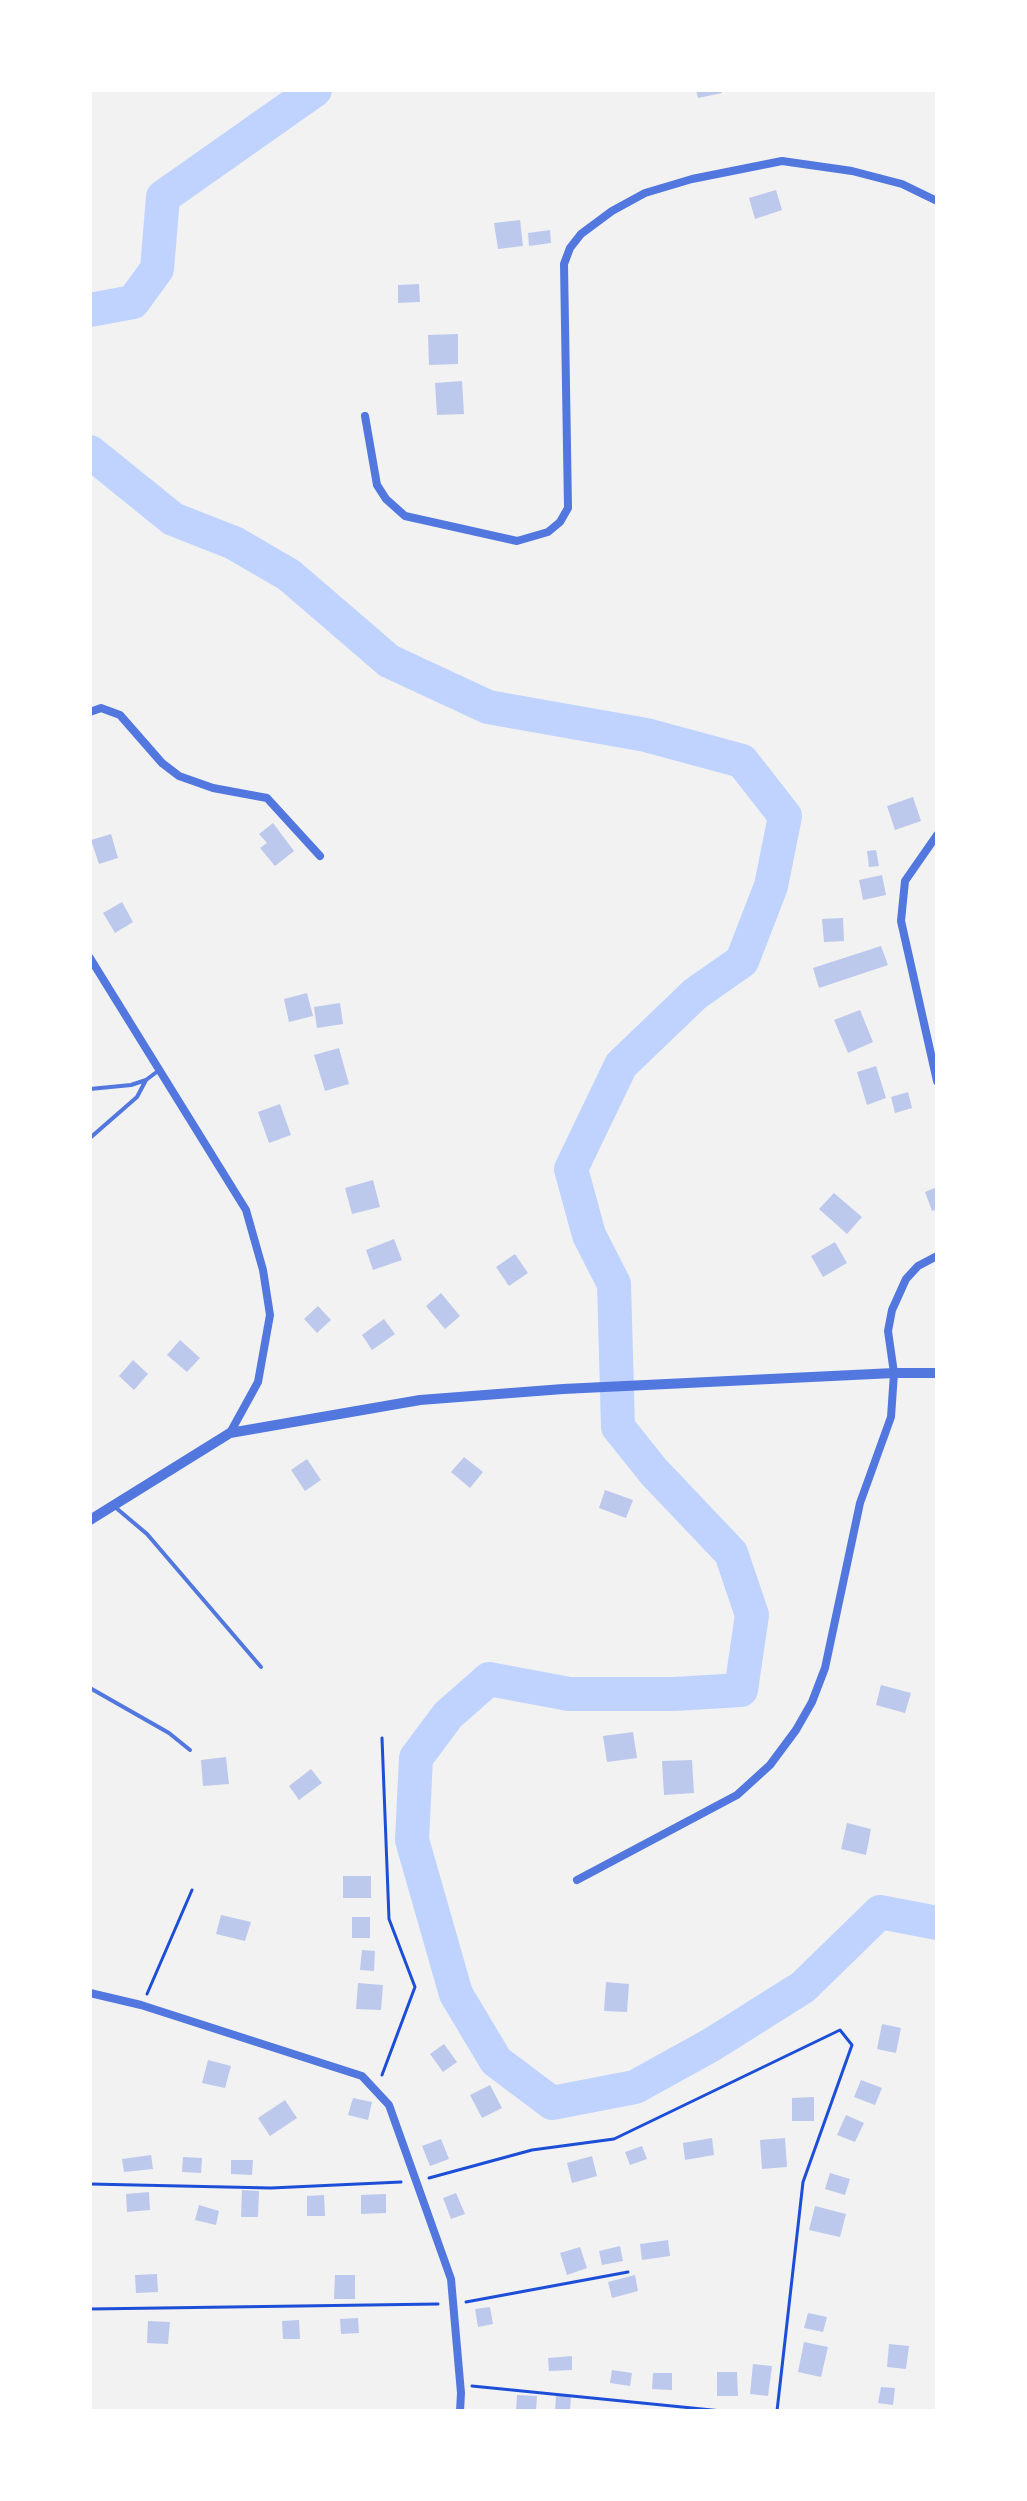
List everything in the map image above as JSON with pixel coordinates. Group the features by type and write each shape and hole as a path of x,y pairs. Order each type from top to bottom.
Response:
{"street":[{"path":"365,416 377,485 386,499 405,516 517,541 548,532 560,522 568,508 564,264 570,248 581,234 612,211 645,193 692,179 782,161 852,171 902,184 937,201"},
{"path":"90,712 101,708 120,715 162,763 179,776 213,788 267,798 320,856"},
{"path":"937,835 905,881 901,921 937,1081"},
{"path":"90,958 95,975 246,1210 263,1270 270,1315 258,1382 230,1433"},
{"path":"577,1880 737,1795 770,1765 796,1730 812,1702 825,1668 860,1503 891,1417 894,1373 888,1331 892,1310 906,1279 918,1266 937,1256"},
{"path":"90,1520 230,1433 420,1400 563,1389 937,1373"},
{"path":"90,1993 141,2005 362,2076 389,2105 451,2279 460,2411"}],"lane":[{"path":"90,1089 131,1085 146,1080 158,1071"},
{"path":"90,1138 137,1097 146,1080"},
{"path":"115,1507 147,1534 261,1667"},
{"path":"90,1688 169,1733 190,1750"}],"path":[{"path":"374,2089 415,1987 389,1919 382,1738"},
{"path":"141,2005 192,1890"},
{"path":"90,2184 271,2188 417,2182 532,2150 614,2139 840,2030 852,2045 803,2182 777,2411"},
{"path":"90,2309 454,2304 628,2272"},
{"path":"460,2385 722,2411"}],"building":[{"path":"696,90 721,90 722,93 698,98"},
{"path":"776,190 782,210 755,219 749,198"},
{"path":"520,220 523,246 498,249 494,223"},
{"path":"550,230 551,243 529,246 528,233"},
{"path":"419,284 420,302 398,303 398,285"},
{"path":"458,334 458,364 429,365 428,335"},
{"path":"462,381 464,414 437,415 435,383"},
{"path":"913,797 921,821 895,830 887,806"},
{"path":"273,823 294,851 275,866 260,848 267,843 259,834"},
{"path":"111,834 118,858 99,864 91,840"},
{"path":"876,850 879,866 869,867 867,851"},
{"path":"882,875 886,895 863,900 859,880"},
{"path":"122,902 133,922 115,933 103,913"},
{"path":"843,918 844,941 824,942 822,919"},
{"path":"881,946 888,965 819,988 813,968"},
{"path":"307,993 313,1016 289,1022 284,999"},
{"path":"340,1003 343,1024 317,1028 314,1007"},
{"path":"860,1010 873,1042 848,1053 834,1020"},
{"path":"339,1048 349,1084 325,1091 314,1055"},
{"path":"876,1066 886,1098 867,1105 857,1072"},
{"path":"908,1092 912,1108 895,1113 891,1097"},
{"path":"280,1104 291,1135 269,1143 258,1112"},
{"path":"373,1180 380,1207 352,1214 345,1188"},
{"path":"937,1187 937,1209 932,1211 925,1192"},
{"path":"834,1193 862,1217 847,1234 819,1209"},
{"path":"394,1239 402,1260 373,1270 366,1250"},
{"path":"835,1242 847,1263 823,1277 811,1256"},
{"path":"515,1254 528,1273 509,1286 496,1267"},
{"path":"441,1293 460,1316 445,1329 426,1306"},
{"path":"318,1306 331,1320 317,1333 304,1319"},
{"path":"384,1319 395,1334 372,1350 362,1335"},
{"path":"180,1340 200,1358 187,1372 167,1355"},
{"path":"133,1360 148,1374 134,1390 119,1376"},
{"path":"464,1457 483,1472 470,1488 451,1472"},
{"path":"307,1459 321,1480 305,1491 291,1470"},
{"path":"605,1490 633,1500 626,1518 599,1508"},
{"path":"881,1685 911,1693 905,1713 876,1705"},
{"path":"633,1732 637,1758 607,1762 603,1736"},
{"path":"226,1757 229,1784 203,1786 201,1760"},
{"path":"692,1760 694,1793 664,1795 662,1761"},
{"path":"311,1769 322,1783 299,1800 289,1786"},
{"path":"847,1823 871,1829 866,1855 841,1849"},
{"path":"343,1876 371,1876 371,1898 343,1898"},
{"path":"221,1915 251,1922 245,1941 216,1934"},
{"path":"352,1917 370,1917 370,1938 352,1938"},
{"path":"362,1950 375,1951 374,1971 360,1970"},
{"path":"606,1982 629,1984 627,2012 604,2011"},
{"path":"358,1983 383,1985 381,2010 356,2009"},
{"path":"882,2024 901,2028 896,2053 877,2049"},
{"path":"444,2044 457,2062 443,2072 430,2054"},
{"path":"208,2060 231,2066 225,2088 202,2083"},
{"path":"861,2080 882,2088 875,2105 854,2097"},
{"path":"490,2085 502,2108 482,2118 470,2095"},
{"path":"814,2097 814,2121 792,2121 792,2098"},
{"path":"353,2098 372,2102 368,2120 348,2115"},
{"path":"285,2100 297,2118 270,2136 258,2118"},
{"path":"846,2115 864,2123 855,2142 837,2135"},
{"path":"712,2138 714,2155 685,2160 683,2143"},
{"path":"785,2138 787,2167 762,2169 760,2140"},
{"path":"441,2139 449,2159 430,2166 422,2146"},
{"path":"642,2146 647,2159 630,2165 625,2152"},
{"path":"151,2155 153,2169 124,2172 122,2159"},
{"path":"592,2156 597,2176 572,2183 567,2163"},
{"path":"183,2157 202,2158 201,2173 182,2172"},
{"path":"231,2160 253,2160 252,2175 231,2174"},
{"path":"830,2173 850,2179 845,2195 825,2189"},
{"path":"242,2190 259,2191 258,2217 241,2217"},
{"path":"149,2192 150,2210 127,2212 126,2194"},
{"path":"456,2193 465,2214 451,2219 443,2198"},
{"path":"386,2194 386,2213 361,2214 361,2195"},
{"path":"324,2195 325,2216 307,2216 307,2196"},
{"path":"199,2205 219,2211 216,2225 195,2220"},
{"path":"815,2206 846,2214 840,2237 809,2230"},
{"path":"668,2240 670,2256 642,2260 640,2244"},
{"path":"620,2246 623,2261 602,2265 599,2251"},
{"path":"580,2247 587,2268 567,2275 560,2253"},
{"path":"157,2274 158,2292 136,2293 135,2275"},
{"path":"335,2275 355,2275 355,2299 334,2299"},
{"path":"635,2275 638,2291 612,2298 608,2282"},
{"path":"490,2307 493,2324 478,2327 475,2309"},
{"path":"808,2313 827,2317 823,2332 804,2328"},
{"path":"358,2318 359,2333 341,2334 340,2319"},
{"path":"299,2320 300,2339 283,2339 282,2321"},
{"path":"148,2321 170,2322 168,2344 147,2343"},
{"path":"804,2342 828,2347 821,2377 798,2372"},
{"path":"889,2344 909,2346 906,2369 887,2367"},
{"path":"572,2356 572,2370 549,2371 548,2358"},
{"path":"753,2364 772,2366 768,2396 750,2394"},
{"path":"612,2370 632,2373 630,2386 610,2383"},
{"path":"717,2372 737,2372 738,2396 717,2396"},
{"path":"653,2373 672,2373 672,2390 652,2389"},
{"path":"881,2387 895,2388 893,2405 878,2403"},
{"path":"517,2395 537,2396 536,2411 516,2411"},
{"path":"556,2395 571,2396 570,2411 555,2411"}],"waterway":[{"path":"90,310 133,302 157,269 163,197 315,90"},
{"path":"90,452 173,519 234,543 289,575 389,661 488,707 646,735 742,761 785,816 771,886 742,961 695,994 621,1065 571,1169 589,1235 614,1284 618,1427 654,1472 731,1553 752,1615 741,1690 674,1694 569,1694 489,1679 448,1715 416,1758 412,1840 456,1994 496,2061 552,2103 635,2087 711,2045 803,1987 880,1912 937,1923"}]}
